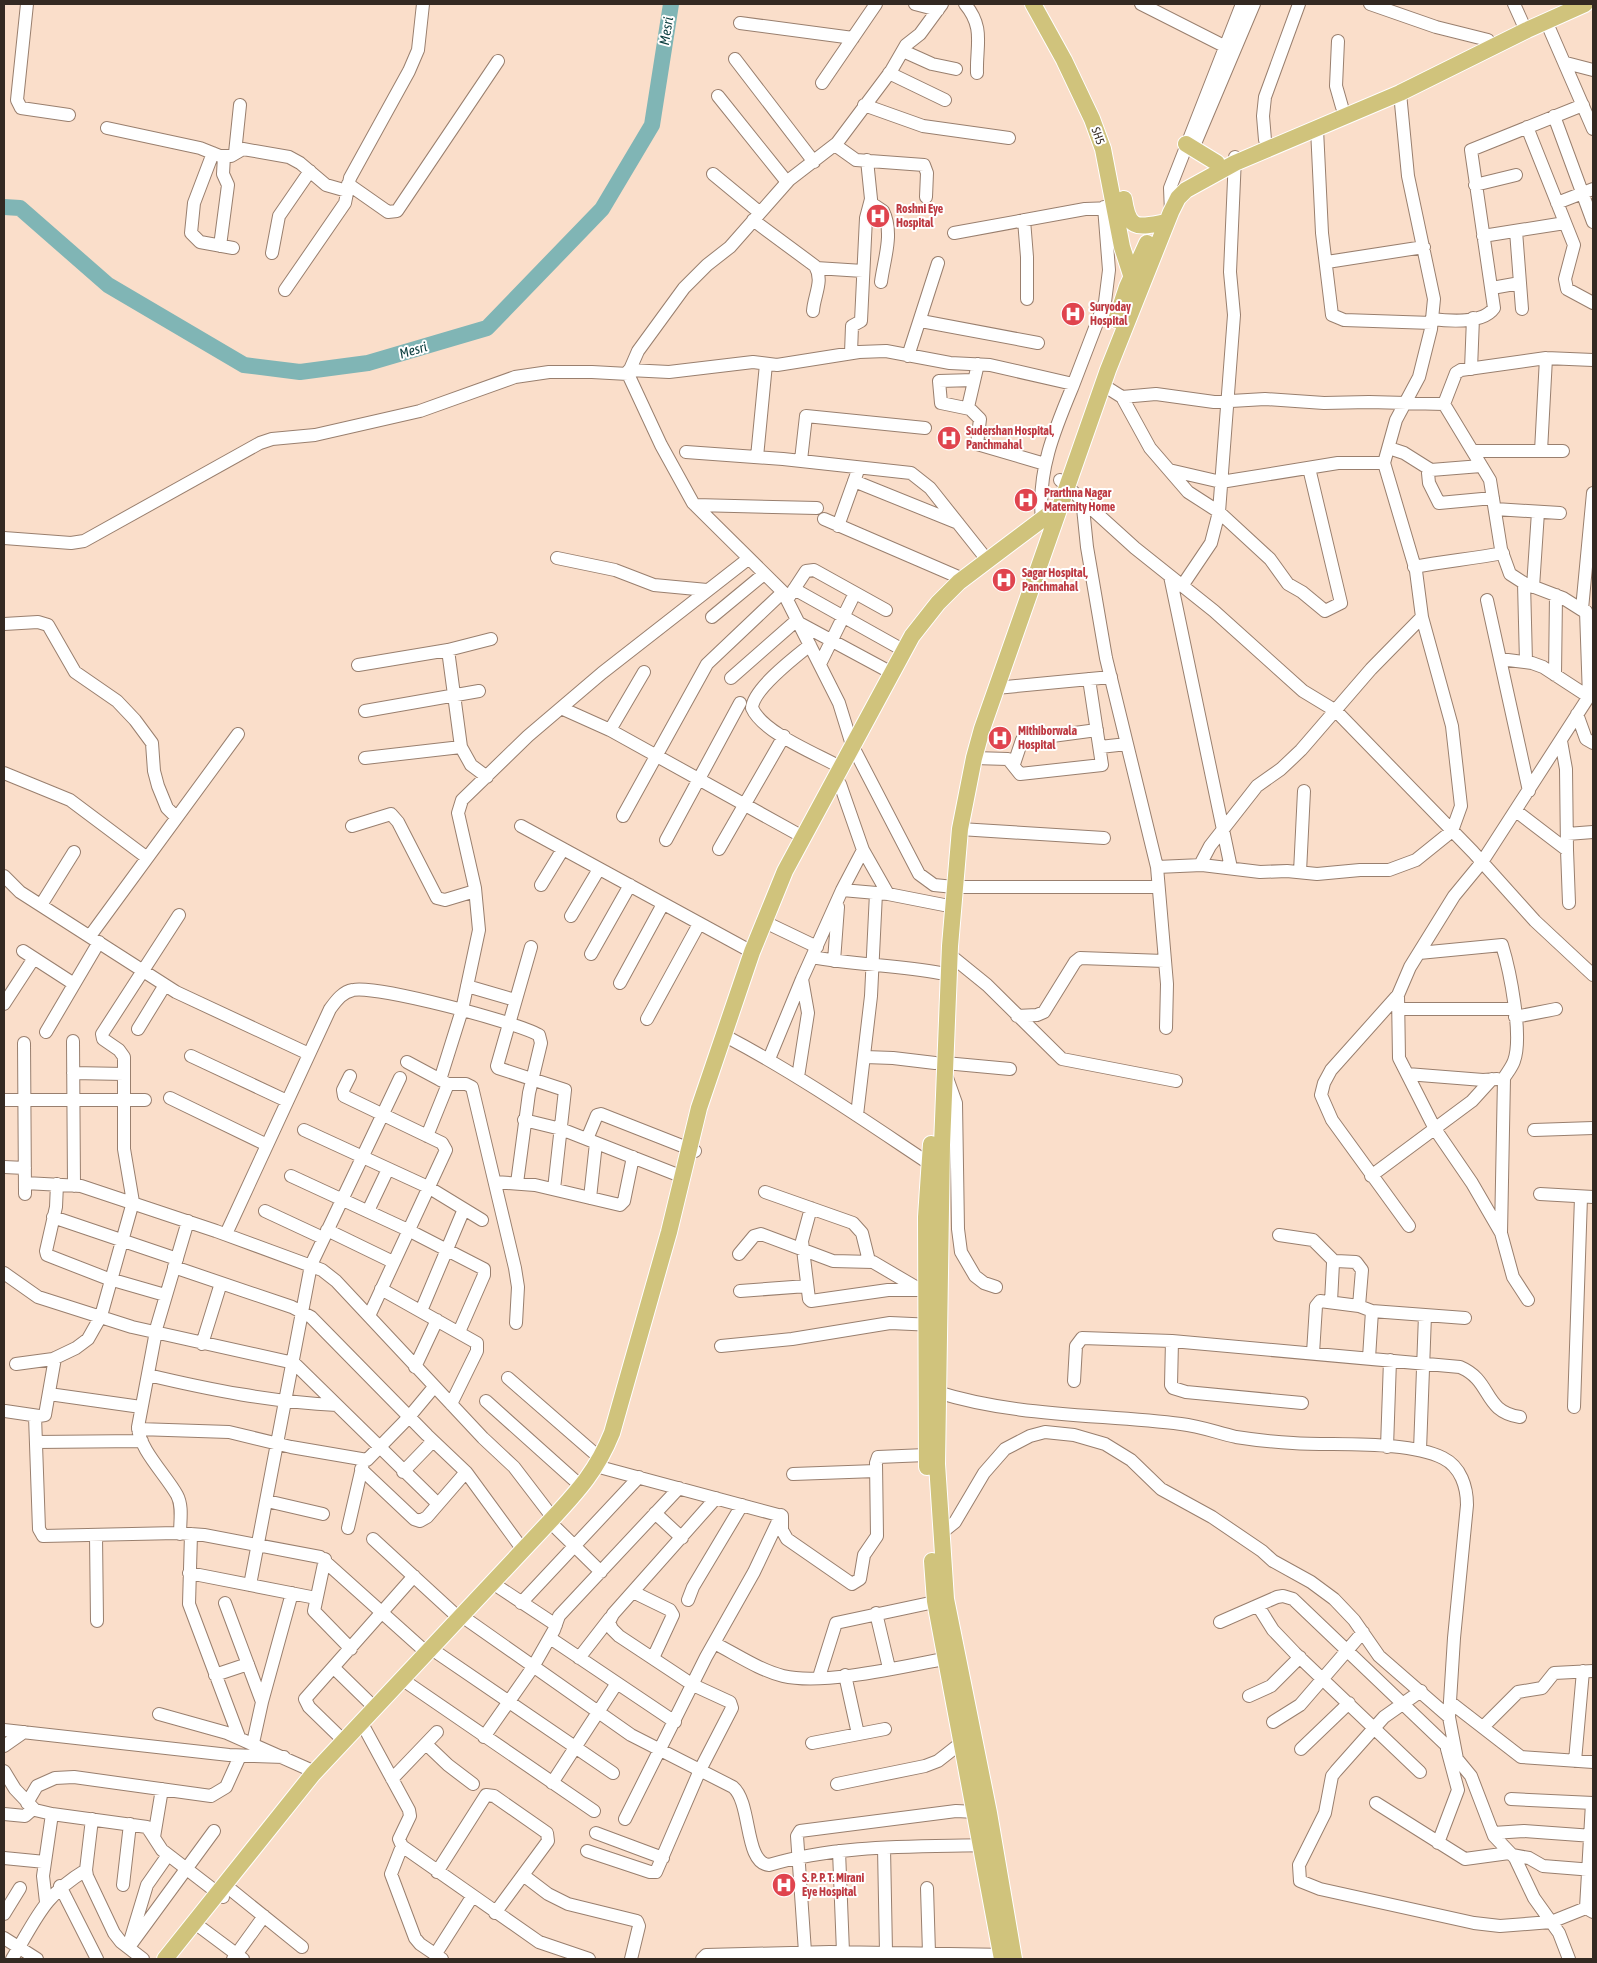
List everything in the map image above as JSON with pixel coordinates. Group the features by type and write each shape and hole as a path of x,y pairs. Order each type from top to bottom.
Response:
{"main road":[{"name":"SH5","path":"1033,4 1064,60 1092,119 1103,149 1110,207 1132,285"},
{"name":"SH5","path":"1045,4 1082,73 1112,141 1129,220 1139,226 1170,207"},
{"path":"1170,207 1186,190 1265,140 1569,4"},
{"path":"931,1289 941,1217 936,1168 934,1102 942,1066 950,954 948,842 970,729 999,644 1063,483 1132,285 1170,207 1188,176 1217,163 1235,159 1317,129 1400,93 1546,21 1585,4"},
{"path":"1190,146 1217,163"},
{"path":"1063,483 1103,385 1132,285"},
{"path":"714,1072 729,1038 771,925 840,784 890,672 903,650 938,603 963,580 988,561 1048,523"},
{"path":"940,1600 937,1392 926,1217 942,1128 940,973 944,905 950,887 974,758 1048,523"},
{"path":"462,1618 497,1586 553,1522 602,1464 616,1439 663,1281 705,1098 752,952 785,872 840,766 854,749 916,642 936,614 954,595 1048,523"},
{"path":"553,1522 602,1464 682,1177 692,1150"},
{"path":"932,1325 926,1455 940,1600 1008,1957"},
{"path":"165,1959 431,1652 523,1550 539,1537"},
{"path":"174,1959 315,1772 431,1652"},
{"path":"951,1658 961,1743 976,1812 988,1845"}],"street":[{"path":"28,4 17,100 18,106 21,108 69,114"},
{"path":"285,290 345,203 348,187 418,50 423,4"},
{"path":"822,82 876,4"},
{"path":"903,650 843,616 788,593 748,559 695,505 661,445 629,372 638,351 684,288 707,264 730,247 787,182 835,145 847,132 903,51 920,34 940,7 915,4"},
{"path":"965,4 976,20 980,34 977,48 977,74"},
{"path":"1140,4 1229,49"},
{"path":"1229,49 1247,22 1254,4"},
{"path":"1265,140 1263,116 1266,97 1299,4"},
{"path":"1370,4 1436,27 1488,40"},
{"path":"1514,4 1523,24"},
{"path":"1170,207 1170,188 1190,146 1229,49 1240,5"},
{"path":"1240,5 1247,22"},
{"path":"1546,21 1593,129"},
{"path":"740,23 853,38"},
{"path":"1338,41 1336,86 1342,107"},
{"path":"903,51 932,64 956,69"},
{"path":"735,59 814,162"},
{"path":"107,128 224,154 243,149 289,157 300,163 326,185 348,187 388,212 397,211 498,61"},
{"path":"1566,64 1593,70"},
{"path":"890,72 945,100"},
{"path":"1157,867 1200,865 1260,872 1330,874 1360,870 1389,870 1416,860 1452,831 1462,806 1452,726 1422,617 1414,568 1384,463 1396,420 1419,376 1432,321 1434,298 1408,176 1400,93"},
{"path":"718,96 787,182"},
{"path":"224,154 223,174 228,185 226,247 200,242 191,233 194,203 224,154 240,105"},
{"path":"864,105 923,126 1010,138"},
{"path":"1317,129 1322,233 1332,315 1337,318 1455,322 1473,318 1493,310 1492,288 1470,150 1583,105"},
{"path":"1554,116 1587,191 1593,222"},
{"path":"1527,126 1574,245 1565,279 1567,289 1593,303"},
{"path":"835,145 852,158 924,165 927,173 926,197"},
{"path":"1182,586 1211,543 1219,512 1234,315 1230,257 1235,159"},
{"path":"851,353 852,326 861,321 866,218 870,203 867,160"},
{"path":"272,254 279,216 310,171"},
{"path":"713,174 756,216 816,268 820,282 813,310"},
{"path":"1475,186 1516,175"},
{"path":"1557,203 1587,191"},
{"path":"870,203 883,211 887,226 888,249 881,282"},
{"path":"954,233 1110,207 1109,281 1105,302 1052,437 1045,464 1040,499 1048,523"},
{"path":"1024,220 1027,257 1027,299"},
{"path":"1483,236 1565,223"},
{"path":"1516,231 1522,309"},
{"path":"1327,262 1424,247"},
{"path":"908,356 938,263"},
{"path":"816,268 863,271"},
{"path":"1109,281 1132,285"},
{"path":"1492,288 1520,283"},
{"path":"1471,369 1473,318"},
{"path":"921,320 1038,343"},
{"path":"4,538 78,543 136,514 260,443 272,439 315,435 420,411 515,377 557,372 669,372 753,362 777,365 800,363 851,353 886,351 908,356 990,365 1073,384"},
{"path":"1541,451 1546,358"},
{"path":"1444,404 1456,373 1461,370 1546,358 1593,360"},
{"path":"757,457 766,364"},
{"path":"970,409 969,402 978,364"},
{"path":"974,380 939,381 941,403 970,409 980,419 976,440 980,446 1045,464"},
{"path":"1103,385 1122,397 1142,435 1188,492 1219,512 1270,559 1288,584 1302,592 1325,611 1341,603 1309,468"},
{"path":"1122,397 1156,394 1214,402 1227,400 1444,404"},
{"path":"1444,404 1490,480 1502,553 1510,574 1528,585 1556,595 1587,612"},
{"path":"801,460 806,416 925,428"},
{"path":"1388,448 1404,453 1431,470 1481,466"},
{"path":"1473,451 1563,451"},
{"path":"686,452 801,460 911,473 930,488 988,561"},
{"path":"1169,470 1221,482 1338,463 1384,463"},
{"path":"838,526 860,466"},
{"path":"1431,470 1428,473 1429,483 1440,503 1494,503 1538,512 1560,513"},
{"path":"854,481 958,523"},
{"path":"1063,483 1082,498 1135,548 1214,611 1302,691 1336,711 1482,862 1535,921 1593,975"},
{"path":"1408,1226 1332,1120 1321,1095 1324,1083 1331,1070 1398,995 1419,953 1454,896 1482,862 1577,714 1592,694 1587,612 1593,493"},
{"path":"1082,498 1087,547 1111,677 1157,867 1167,984 1166,1028"},
{"path":"695,505 820,514 838,526 963,580"},
{"path":"1526,662 1528,585 1538,512"},
{"path":"1414,568 1449,560 1467,560 1502,553"},
{"path":"557,558 615,570 654,585 707,590"},
{"path":"427,1136 444,1082 479,930 475,891 458,813 462,800 492,773 528,736 561,708 748,559"},
{"path":"623,816 707,664 788,593 809,569 886,610"},
{"path":"712,617 764,574"},
{"path":"1170,576 1231,868"},
{"path":"788,593 798,621 839,703 854,749 919,874 934,885 950,887 1158,887"},
{"path":"820,664 855,593"},
{"path":"1555,675 1556,595"},
{"path":"1487,600 1529,791"},
{"path":"1200,865 1210,846 1257,786 1281,769 1301,750 1371,669 1422,617"},
{"path":"798,621 890,672"},
{"path":"731,678 798,621"},
{"path":"4,624 38,622 48,625 75,672 117,701 135,720 152,744 154,771 158,786 168,808 176,817"},
{"path":"358,665 448,650 491,639"},
{"path":"810,645 782,669 756,696 753,704 754,713 760,721 784,736 840,766"},
{"path":"448,650 461,747 471,765 492,773"},
{"path":"1500,659 1526,662 1543,667 1592,694"},
{"path":"610,730 644,672"},
{"path":"996,688 1111,677"},
{"path":"974,758 1008,760 1014,764 1020,774 1099,766 1102,762 1089,679"},
{"path":"365,710 479,691"},
{"path":"666,840 700,781 740,703"},
{"path":"561,708 610,730 803,837"},
{"path":"1577,714 1586,739 1593,744"},
{"path":"1014,764 1022,740 1097,730"},
{"path":"46,1032 74,984 94,939 146,857 238,734"},
{"path":"719,849 784,736"},
{"path":"1561,741 1566,769 1569,902"},
{"path":"1100,747 1128,744"},
{"path":"365,758 461,747"},
{"path":"4,773 70,800 146,857"},
{"path":"840,784 882,893 873,965 865,1058 857,1115"},
{"path":"1300,872 1304,792"},
{"path":"1516,810 1567,850"},
{"path":"352,826 391,814 398,822 437,898 445,900 475,891"},
{"path":"521,826 752,952"},
{"path":"960,829 1104,838"},
{"path":"1567,834 1593,832"},
{"path":"542,885 563,849"},
{"path":"769,1059 814,952 864,850"},
{"path":"41,905 74,852"},
{"path":"571,916 599,869"},
{"path":"4,876 20,892 165,985 227,1018 309,1054"},
{"path":"591,954 630,885"},
{"path":"840,896 882,893 944,905"},
{"path":"834,961 840,896"},
{"path":"620,983 663,904"},
{"path":"16,1364 55,1358 83,1344 101,1316 133,1202 124,1149 124,1074 122,1053 103,1039 102,1034 179,915"},
{"path":"647,1019 699,924"},
{"path":"771,925 814,952 834,961 899,966 940,973"},
{"path":"1371,1176 1412,1143 1436,1129 1472,1101 1498,1079 1514,1060 1514,1013 1510,973 1502,945 1419,953"},
{"path":"531,947 497,1066 564,1090 554,1189"},
{"path":"950,954 986,985 1050,1049 1068,1062 1176,1082"},
{"path":"4,1004 28,955 74,984"},
{"path":"1017,1016 1037,1015 1044,1012 1075,962 1080,958 1164,961"},
{"path":"798,1077 808,1014 802,979"},
{"path":"138,1029 165,985"},
{"path":"467,986 515,1000"},
{"path":"226,1234 330,1009 337,999 351,990 360,989 404,996 462,1010 534,1032 540,1038 540,1050 524,1120 517,1183"},
{"path":"1398,995 1399,1058 1436,1129 1472,1183 1500,1233 1513,1277 1528,1300"},
{"path":"1398,1010 1514,1013 1556,1009"},
{"path":"729,1038 798,1077 936,1168"},
{"path":"73,1041 74,1186"},
{"path":"24,1043 25,1188 56,1184 74,1186 133,1202 311,1265 336,1281 434,1387 514,1467 553,1522 601,1572"},
{"path":"191,1056 287,1101"},
{"path":"865,1058 893,1058 942,1066 1010,1069"},
{"path":"407,1062 444,1082 466,1084 472,1088 518,1287 516,1323"},
{"path":"942,1066 956,1103 958,1229 961,1252 975,1276 984,1283 996,1287"},
{"path":"73,1074 124,1074"},
{"path":"1407,1074 1498,1079"},
{"path":"350,1076 343,1090 344,1096 442,1143 446,1150 369,1316"},
{"path":"250,1585 294,1363 311,1265 400,1078"},
{"path":"1498,1079 1500,1233"},
{"path":"170,1098 267,1145"},
{"path":"4,1100 145,1100"},
{"path":"590,1198 592,1141 597,1115 601,1114 692,1150"},
{"path":"524,1120 561,1129 682,1177"},
{"path":"1534,1130 1593,1128"},
{"path":"304,1130 428,1188 482,1220"},
{"path":"495,1182 517,1183 554,1189 616,1205 623,1204 633,1157"},
{"path":"4,1167 25,1168"},
{"path":"368,1212 388,1169"},
{"path":"291,1176 481,1266 485,1272 459,1332"},
{"path":"56,1184 47,1255 111,1280 165,1295"},
{"path":"765,1192 853,1223 859,1228 869,1261"},
{"path":"1540,1194 1587,1197 1574,1407"},
{"path":"811,1208 802,1240 809,1299 814,1302 888,1290 931,1289"},
{"path":"421,1311 464,1209"},
{"path":"265,1210 393,1262"},
{"path":"53,1217 122,1242 221,1283 302,1311 320,1324 409,1417 466,1472 523,1550"},
{"path":"188,1221 155,1332 141,1406 140,1435 177,1496 186,1534 189,1604 239,1738"},
{"path":"739,1254 756,1234 833,1261 869,1261 931,1289"},
{"path":"1279,1235 1313,1240 1334,1261 1356,1262 1361,1267 1358,1306"},
{"path":"1331,1302 1334,1261"},
{"path":"4,1274 38,1296 101,1316 202,1344 294,1363 379,1449 438,1504"},
{"path":"202,1344 221,1283"},
{"path":"740,1291 807,1286"},
{"path":"381,1289 474,1340 478,1347 451,1404"},
{"path":"1312,1354 1316,1306 1320,1301 1358,1306 1372,1311 1465,1318"},
{"path":"1369,1358 1372,1311"},
{"path":"1420,1450 1426,1315"},
{"path":"415,1367 438,1320"},
{"path":"722,1346 792,1339 875,1325 932,1325"},
{"path":"1074,1381 1076,1346 1082,1338 1172,1341 1460,1367 1469,1371 1486,1389 1493,1405 1499,1410 1507,1415 1520,1417"},
{"path":"1172,1341 1171,1385 1173,1388 1186,1392 1302,1403"},
{"path":"5,1412 36,1416 45,1415 55,1358"},
{"path":"1387,1447 1390,1360"},
{"path":"148,1375 220,1392 286,1402 337,1405"},
{"path":"508,1378 602,1464 639,1477 781,1515"},
{"path":"348,1528 362,1465 409,1417 434,1387"},
{"path":"937,1392 958,1399 1036,1412 1182,1424 1253,1439 1420,1450 1443,1458 1455,1466 1467,1488 1449,1716 1457,1759 1471,1776 1493,1833 1522,1871 1534,1898 1559,1933 1569,1959"},
{"path":"49,1394 141,1406"},
{"path":"486,1401 582,1487"},
{"path":"36,1416 40,1534 46,1537 186,1534 310,1554 325,1559 383,1613 431,1652 613,1773"},
{"path":"36,1442 140,1435 229,1432 362,1465 414,1519 423,1520 466,1472"},
{"path":"940,1534 955,1522 984,1473 1006,1449 1030,1436 1045,1432 1074,1434 1105,1444 1131,1460 1161,1489 1212,1517 1262,1551 1273,1561 1311,1582 1334,1599 1363,1632 1379,1656 1449,1716"},
{"path":"403,1472 432,1440"},
{"path":"781,1515 782,1530 787,1539 849,1583 856,1583 862,1574 864,1555 877,1536 876,1459 880,1456 926,1455"},
{"path":"792,1474 876,1471"},
{"path":"521,1603 639,1477"},
{"path":"484,1737 509,1703 550,1638 559,1616 679,1488"},
{"path":"579,1658 610,1618 716,1498"},
{"path":"267,1501 323,1514"},
{"path":"688,1600 693,1587 742,1505"},
{"path":"655,1513 682,1538"},
{"path":"625,1819 661,1751 692,1685 754,1572 781,1515"},
{"path":"96,1536 97,1621"},
{"path":"372,1539 462,1618 630,1735 738,1791 759,1862 769,1865 799,1856 839,1851 988,1845"},
{"path":"325,1559 316,1598 315,1615 351,1649"},
{"path":"189,1573 316,1598"},
{"path":"344,1741 305,1702 306,1696 334,1668 414,1576"},
{"path":"497,1586 556,1625"},
{"path":"634,1592 670,1610 673,1615 653,1658"},
{"path":"253,1743 262,1702 292,1593"},
{"path":"1220,1622 1277,1597 1284,1596 1293,1599 1448,1747"},
{"path":"819,1677 836,1623 940,1600"},
{"path":"226,1603 262,1702"},
{"path":"1258,1606 1273,1630 1420,1772"},
{"path":"876,1613 889,1668"},
{"path":"587,1851 653,1873 658,1870 700,1770 733,1706 730,1702 692,1685 612,1629 608,1622 610,1618"},
{"path":"1273,1722 1300,1705 1363,1632"},
{"path":"550,1638 675,1722"},
{"path":"714,1643 782,1676 799,1678 844,1675 951,1658"},
{"path":"1249,1696 1271,1686 1300,1657"},
{"path":"215,1675 248,1664"},
{"path":"334,1668 375,1708"},
{"path":"1483,1727 1518,1692 1542,1688 1551,1676 1557,1672 1588,1671 1575,1761"},
{"path":"844,1675 858,1734"},
{"path":"406,1682 594,1811"},
{"path":"552,1783 617,1683"},
{"path":"1421,1691 1384,1717 1332,1776 1325,1813 1299,1865 1300,1881 1320,1889 1474,1923 1512,1927 1551,1922 1590,1910 1593,1803 1510,1799"},
{"path":"1450,1702 1521,1757 1593,1762"},
{"path":"1301,1749 1349,1703"},
{"path":"159,1714 253,1743 315,1772"},
{"path":"365,1729 410,1813 400,1839 402,1846 472,1897 539,1942 589,1959"},
{"path":"812,1743 885,1729"},
{"path":"4,1730 240,1756 284,1758"},
{"path":"4,1746 24,1732"},
{"path":"392,1779 437,1732"},
{"path":"1438,1843 1458,1790 1448,1757 1448,1747 1452,1733"},
{"path":"837,1784 925,1766 938,1761 961,1743"},
{"path":"426,1744 448,1765 473,1784"},
{"path":"4,1814 25,1816 37,1786 63,1776 211,1796 226,1787 240,1756"},
{"path":"4,1774 30,1806 52,1814 146,1827 158,1846 168,1855 264,1916 302,1948"},
{"path":"154,1837 162,1789"},
{"path":"437,1872 483,1799 490,1795 548,1834 548,1841 495,1913"},
{"path":"1376,1802 1438,1843 1469,1860 1510,1854 1529,1858 1543,1866 1590,1870"},
{"path":"805,1952 797,1836 800,1831 956,1811 976,1812"},
{"path":"46,1902 43,1885 52,1814"},
{"path":"92,1819 86,1870 114,1932 128,1948 143,1959"},
{"path":"123,1885 130,1824"},
{"path":"128,1948 188,1869 214,1831"},
{"path":"1493,1833 1524,1831 1592,1836"},
{"path":"596,1833 664,1858"},
{"path":"402,1846 391,1870 393,1882 415,1938 439,1957 472,1897"},
{"path":"884,1848 886,1952"},
{"path":"839,1851 843,1952"},
{"path":"128,1948 147,1885 168,1855"},
{"path":"4,1858 45,1862"},
{"path":"12,1959 46,1902 60,1886 86,1870"},
{"path":"523,1875 548,1894 568,1904 637,1921 639,1926 631,1959"},
{"path":"60,1886 97,1959"},
{"path":"4,1914 20,1888"},
{"path":"927,1888 929,1953"},
{"path":"200,1927 237,1957 264,1916"},
{"path":"4,1938 37,1959"},
{"path":"702,1959 706,1955 787,1956 805,1952 827,1956 843,1952 869,1956 886,1952 1008,1957"}],"waterway":[{"name":"Mesri","path":"4,207 20,208 108,285 244,365 300,372 368,363 487,328 602,209 652,125 671,4"}],"place":[{"name":"Roshni Eye Hospital","path":"878,216"},
{"name":"Suryoday Hospital","path":"1073,314"},
{"name":"Sudershan Hospital, Panchmahal","path":"949,438"},
{"name":"Prarthna Nagar Maternity Home","path":"1026,500"},
{"name":"Sagar Hospital, Panchmahal","path":"1004,580"},
{"name":"Mithiborwala Hospital","path":"1000,738"},
{"name":"S. P. P. T. Mirani Eye Hospital","path":"784,1885"}]}
